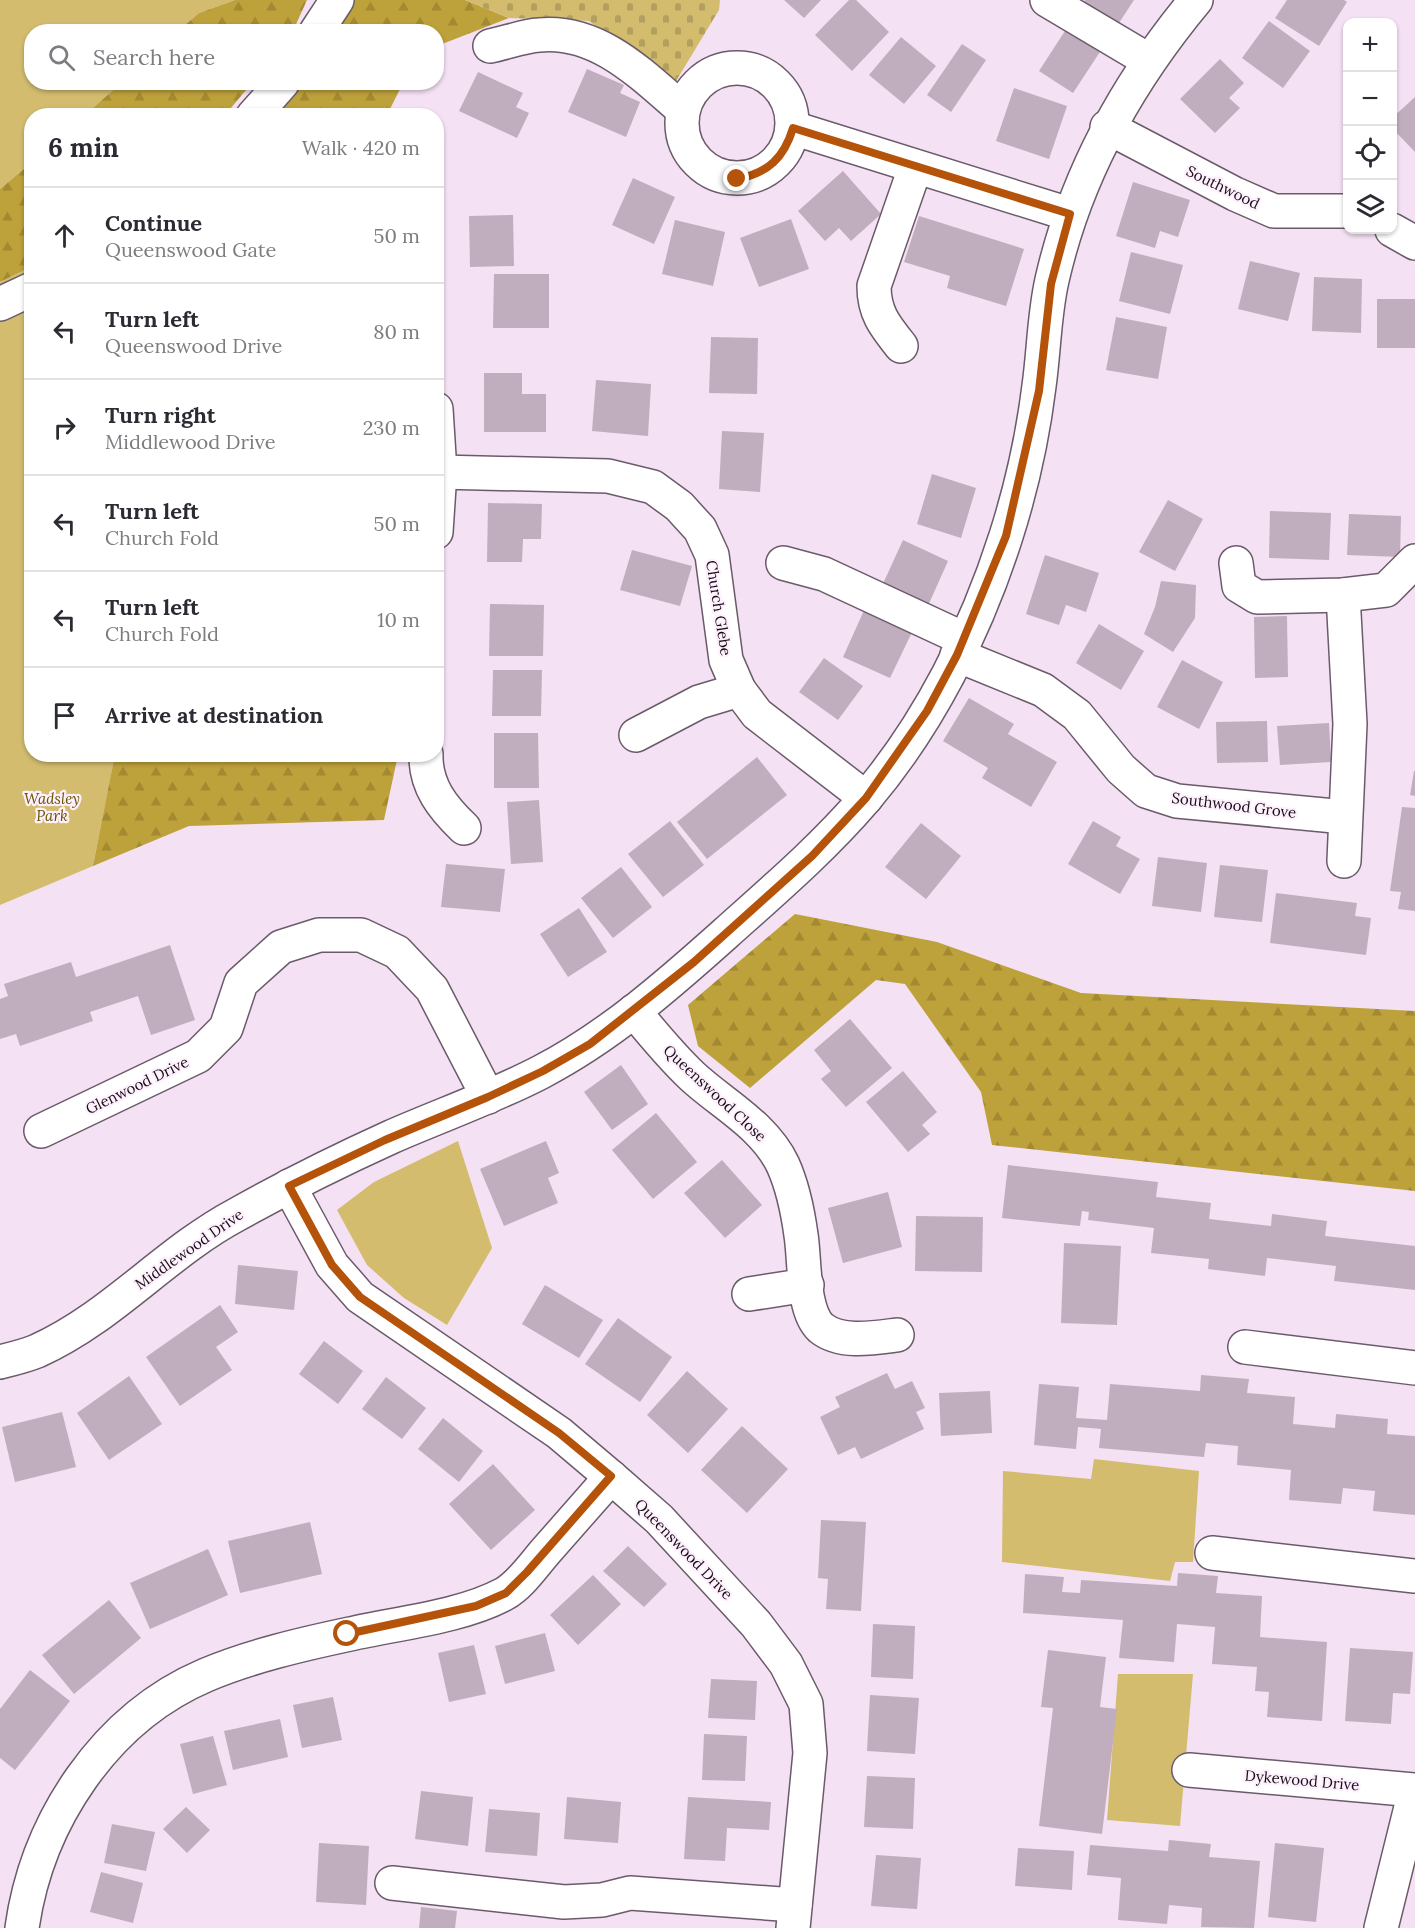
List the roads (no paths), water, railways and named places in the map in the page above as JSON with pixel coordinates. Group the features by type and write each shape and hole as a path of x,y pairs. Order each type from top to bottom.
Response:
{"street":[{"path":"321,24 337,0"},
{"path":"1047,0 1148,60"},
{"name":"Middlewood Drive","path":"0,1362 35,1352 80,1327 226,1220 289,1186 385,1140 488,1097 543,1071 590,1044 694,962 812,856 866,798 927,711 961,647 1006,536 1039,391 1051,284 1070,214 1107,127 1148,60 1196,0"},
{"path":"490,46 539,35 569,36 611,52 628,63 683,110"},
{"path":"743,68 771,80 784,94 793,128 782,155 771,166 746,177 718,176 705,169 692,156 684,142 681,123 683,110 690,92 700,81 723,69 743,68"},
{"path":"260,108 277,90"},
{"name":"Southwood","path":"1107,127 1235,194 1274,211 1343,212"},
{"path":"793,128 915,168 1070,214"},
{"path":"901,346 878,316 874,303 874,286 915,168"},
{"path":"1397,233 1415,243"},
{"path":"0,304 24,293"},
{"name":"Church Glebe","path":"444,472 608,476 652,488 670,500 700,529 712,555 726,660 739,690 758,714 866,798"},
{"path":"1236,562 1239,586 1257,597 1386,590 1415,561"},
{"name":"Southwood Grove","path":"783,563 824,574 1044,690 1077,715 1121,770 1146,791 1177,801 1345,817"},
{"path":"1342,594 1350,724 1344,861"},
{"path":"636,735 699,702 739,690"},
{"path":"427,762 431,784 441,806 464,828"},
{"name":"Glenwood Drive","path":"41,1131 198,1056 226,1028 241,983 281,947 319,935 361,935 397,952 432,989 488,1097"},
{"name":"Queenswood Close","path":"634,1011 693,1077 747,1120 768,1142 778,1157 786,1173 801,1235 812,1314 821,1328 838,1336 869,1338 897,1335"},
{"name":"Queenswood Drive","path":"289,1186 332,1265 360,1297 559,1433 659,1519 756,1624 786,1664 806,1704 810,1753 794,1916 630,1893 602,1900 564,1902 392,1883"},
{"path":"749,1294 807,1286"},
{"path":"1245,1347 1415,1368"},
{"path":"22,1928 25,1907 53,1824 72,1788 130,1724 168,1696 206,1675 261,1657 347,1634 476,1606 506,1593 611,1476"},
{"path":"1212,1553 1415,1576"},
{"name":"Dykewood Drive","path":"1189,1770 1415,1791 1381,1928"}],"park label":[{"name":"Wadsley Park","path":"52,806"}]}
